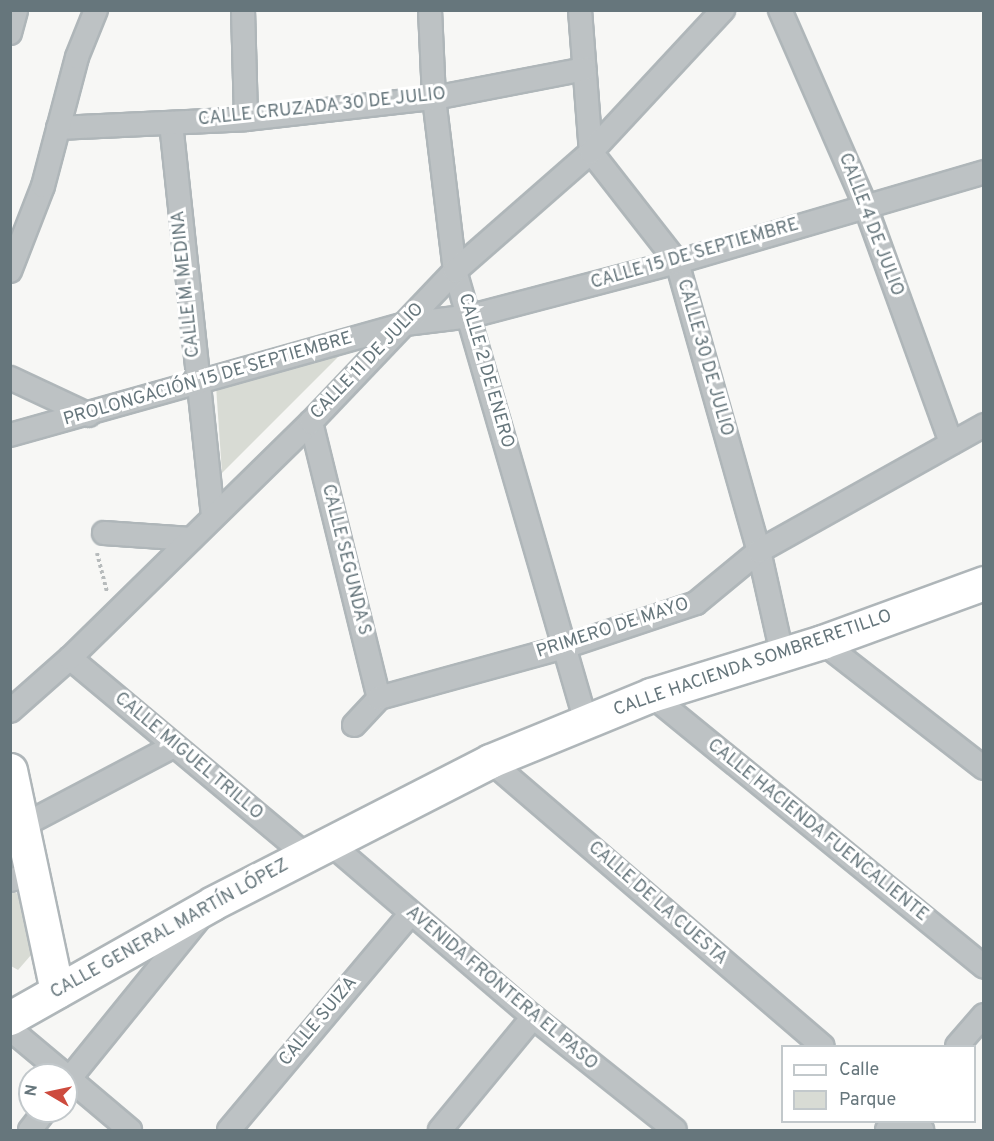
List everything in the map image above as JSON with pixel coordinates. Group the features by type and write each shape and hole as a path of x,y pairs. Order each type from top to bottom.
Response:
{"street":[{"path":"10,33 16,10"},
{"path":"10,271 43,186 77,57 96,10"},
{"path":"243,10 246,119"},
{"name":"CALLE 2 DE ENERO","path":"430,10 434,98 455,271 471,316 586,723"},
{"path":"580,10 591,153"},
{"name":"CALLE 11 DE JULIO","path":"10,711 113,617 213,515 311,422 455,271 591,153 723,10"},
{"name":"CALLE 4 DE JULIO","path":"780,10 865,205 951,443"},
{"name":"CALLE CRUZADA 30 DE JULIO","path":"58,128 246,119 434,98 584,69"},
{"name":"CALLE M. MEDINA","path":"171,123 213,515"},
{"name":"CALLE 30 DE JULIO","path":"591,153 677,262 759,551 782,654"},
{"name":"CALLE 15 DE SEPTIEMBRE","path":"405,324 471,316 677,262 865,205 984,172"},
{"name":"PROLONGACIÓN 15 DE SEPTIEMBRE","path":"10,435 89,415 405,324"},
{"path":"10,378 89,415"},
{"name":"CALLE SEGUNDA S","path":"311,422 379,698"},
{"name":"PRIMERO DE MAYO","path":"379,698 564,646 696,603 759,551 984,425"},
{"path":"104,533 191,539"},
{"name":"CALLE HACIENDA SOMBRERETILLO","path":"319,849 490,761 651,695 822,642 984,583"},
{"path":"822,642 984,768"},
{"name":"CALLE MIGUEL TRILLO","path":"70,658 174,746 319,849"},
{"name":"CALLE HACIENDA FUENCALIENTE","path":"651,695 984,967"},
{"path":"354,725 379,698"},
{"path":"24,825 174,746"},
{"name":"CALLE DE LA CUESTA","path":"490,761 821,1045"},
{"path":"10,770 24,825 21,878 57,991"},
{"name":"CALLE GENERAL MARTÍN LÓPEZ","path":"10,1018 213,903 319,849"},
{"name":"AVENIDA FRONTERA EL PASO","path":"319,849 410,914 659,1126"},
{"path":"78,1065 213,903"},
{"name":"CALLE SUIZA","path":"229,1131 410,914"},
{"path":"959,1045 984,1015"},
{"path":"440,1131 533,1017"},
{"path":"10,1029 50,1063"},
{"path":"78,1087 130,1131"}],"path":[{"path":"104,533 97,536 96,547 113,617"}],"green space":[{"path":"342,353 222,473 216,386"},
{"path":"10,890 20,895 31,955 18,970 11,966"}]}
